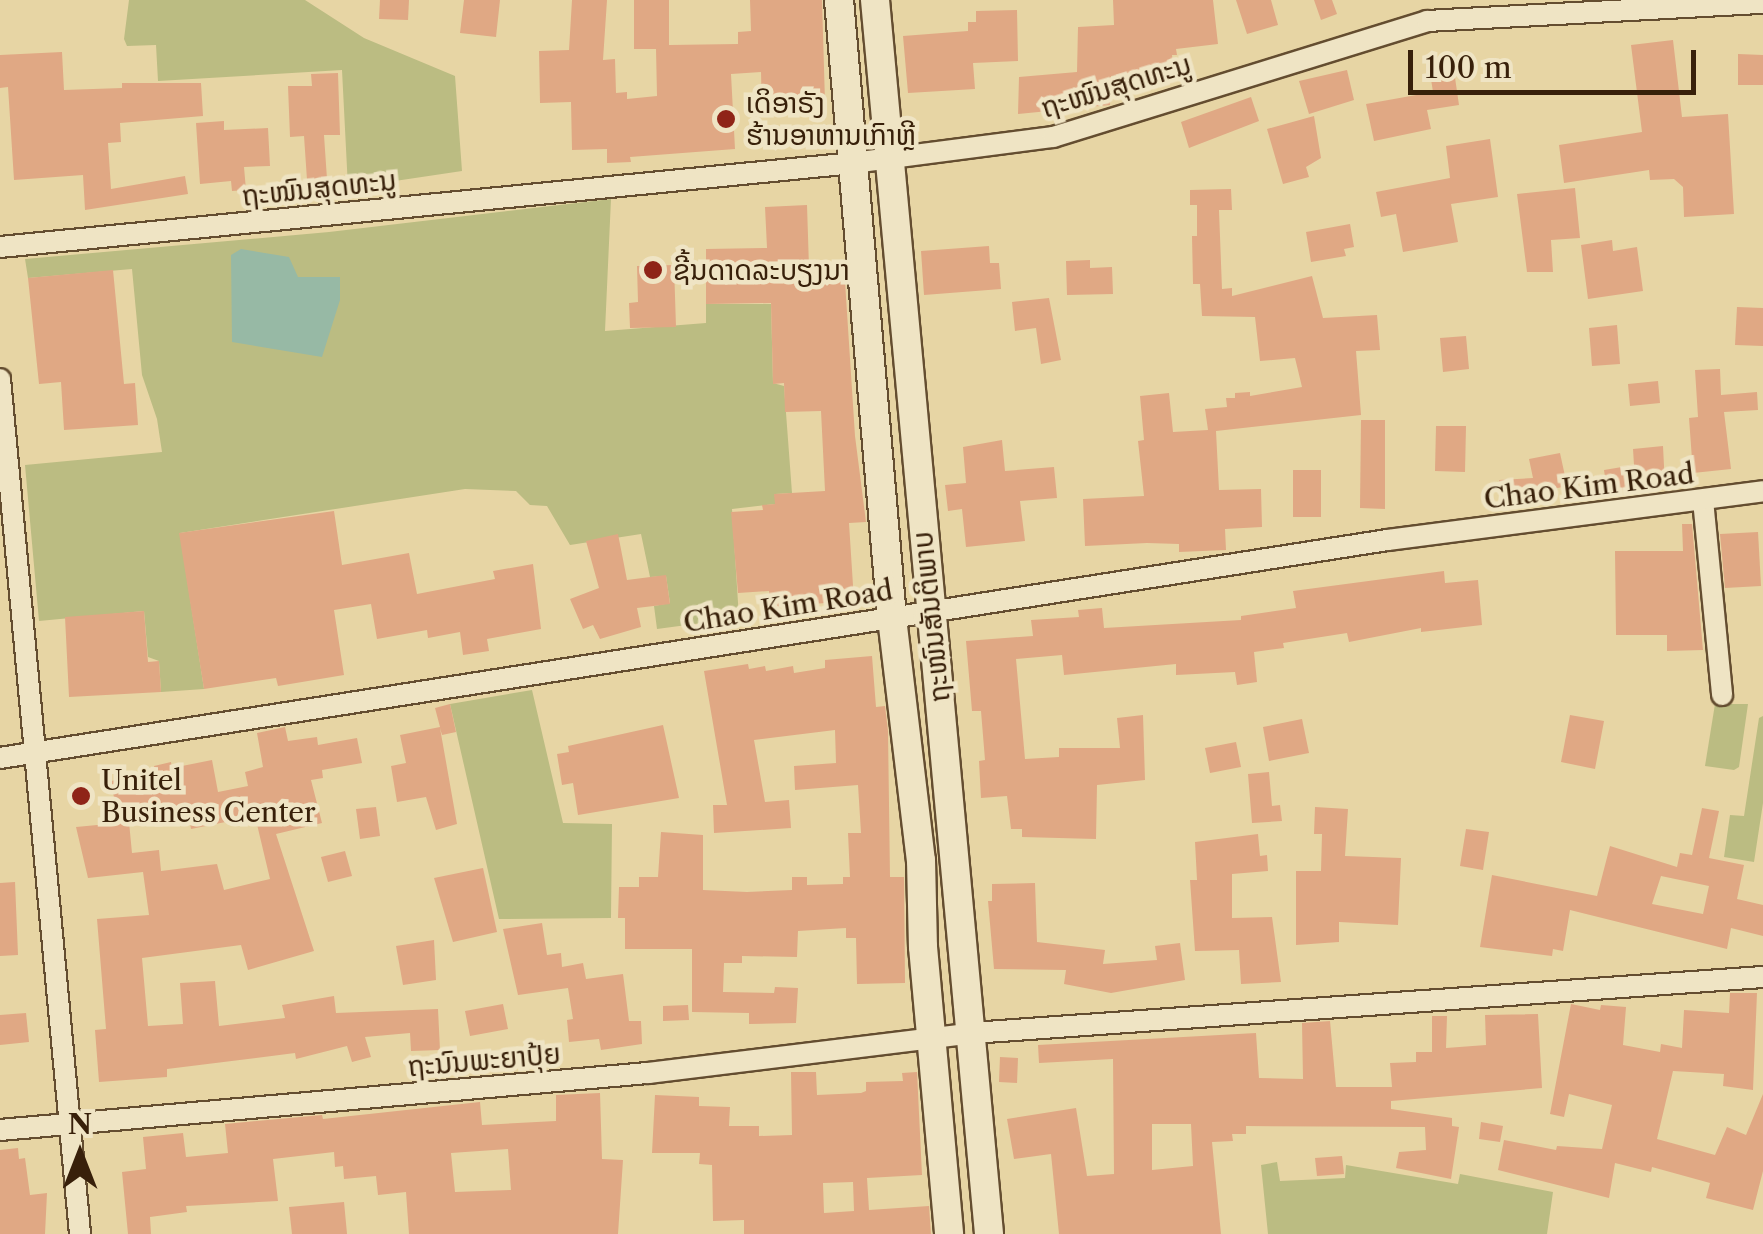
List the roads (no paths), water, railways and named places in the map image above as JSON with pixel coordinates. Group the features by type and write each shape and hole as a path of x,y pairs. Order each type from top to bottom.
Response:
{"street":[{"name":"ຖະໜົນສັນຕິພາບ","path":"839,0 892,618 921,860 923,948 949,1234"},
{"name":"ຖະໜົນສັນຕິພາບ","path":"875,0 989,1234"},
{"name":"ຖະໜົນສຸດທະນູ","path":"0,247 854,164 887,156 1053,137 1428,21 1763,3"},
{"path":"0,379 80,1234"},
{"name":"Chao Kim Road","path":"0,758 1388,540 1763,491"},
{"path":"1702,500 1722,695"},
{"name":"ຖະນົນພະຍາປຸ້ຍ","path":"0,1130 648,1073 972,1033 1763,976"}],"place":[{"name":"ເດິອາຣັງ ຮ້ານອາຫານເກົາຫຼີ","path":"726,119"},
{"name":"ຊີ້ນດາດລະບຽງນາ","path":"653,270"},
{"name":"Unitel Business Center","path":"81,796"}]}
